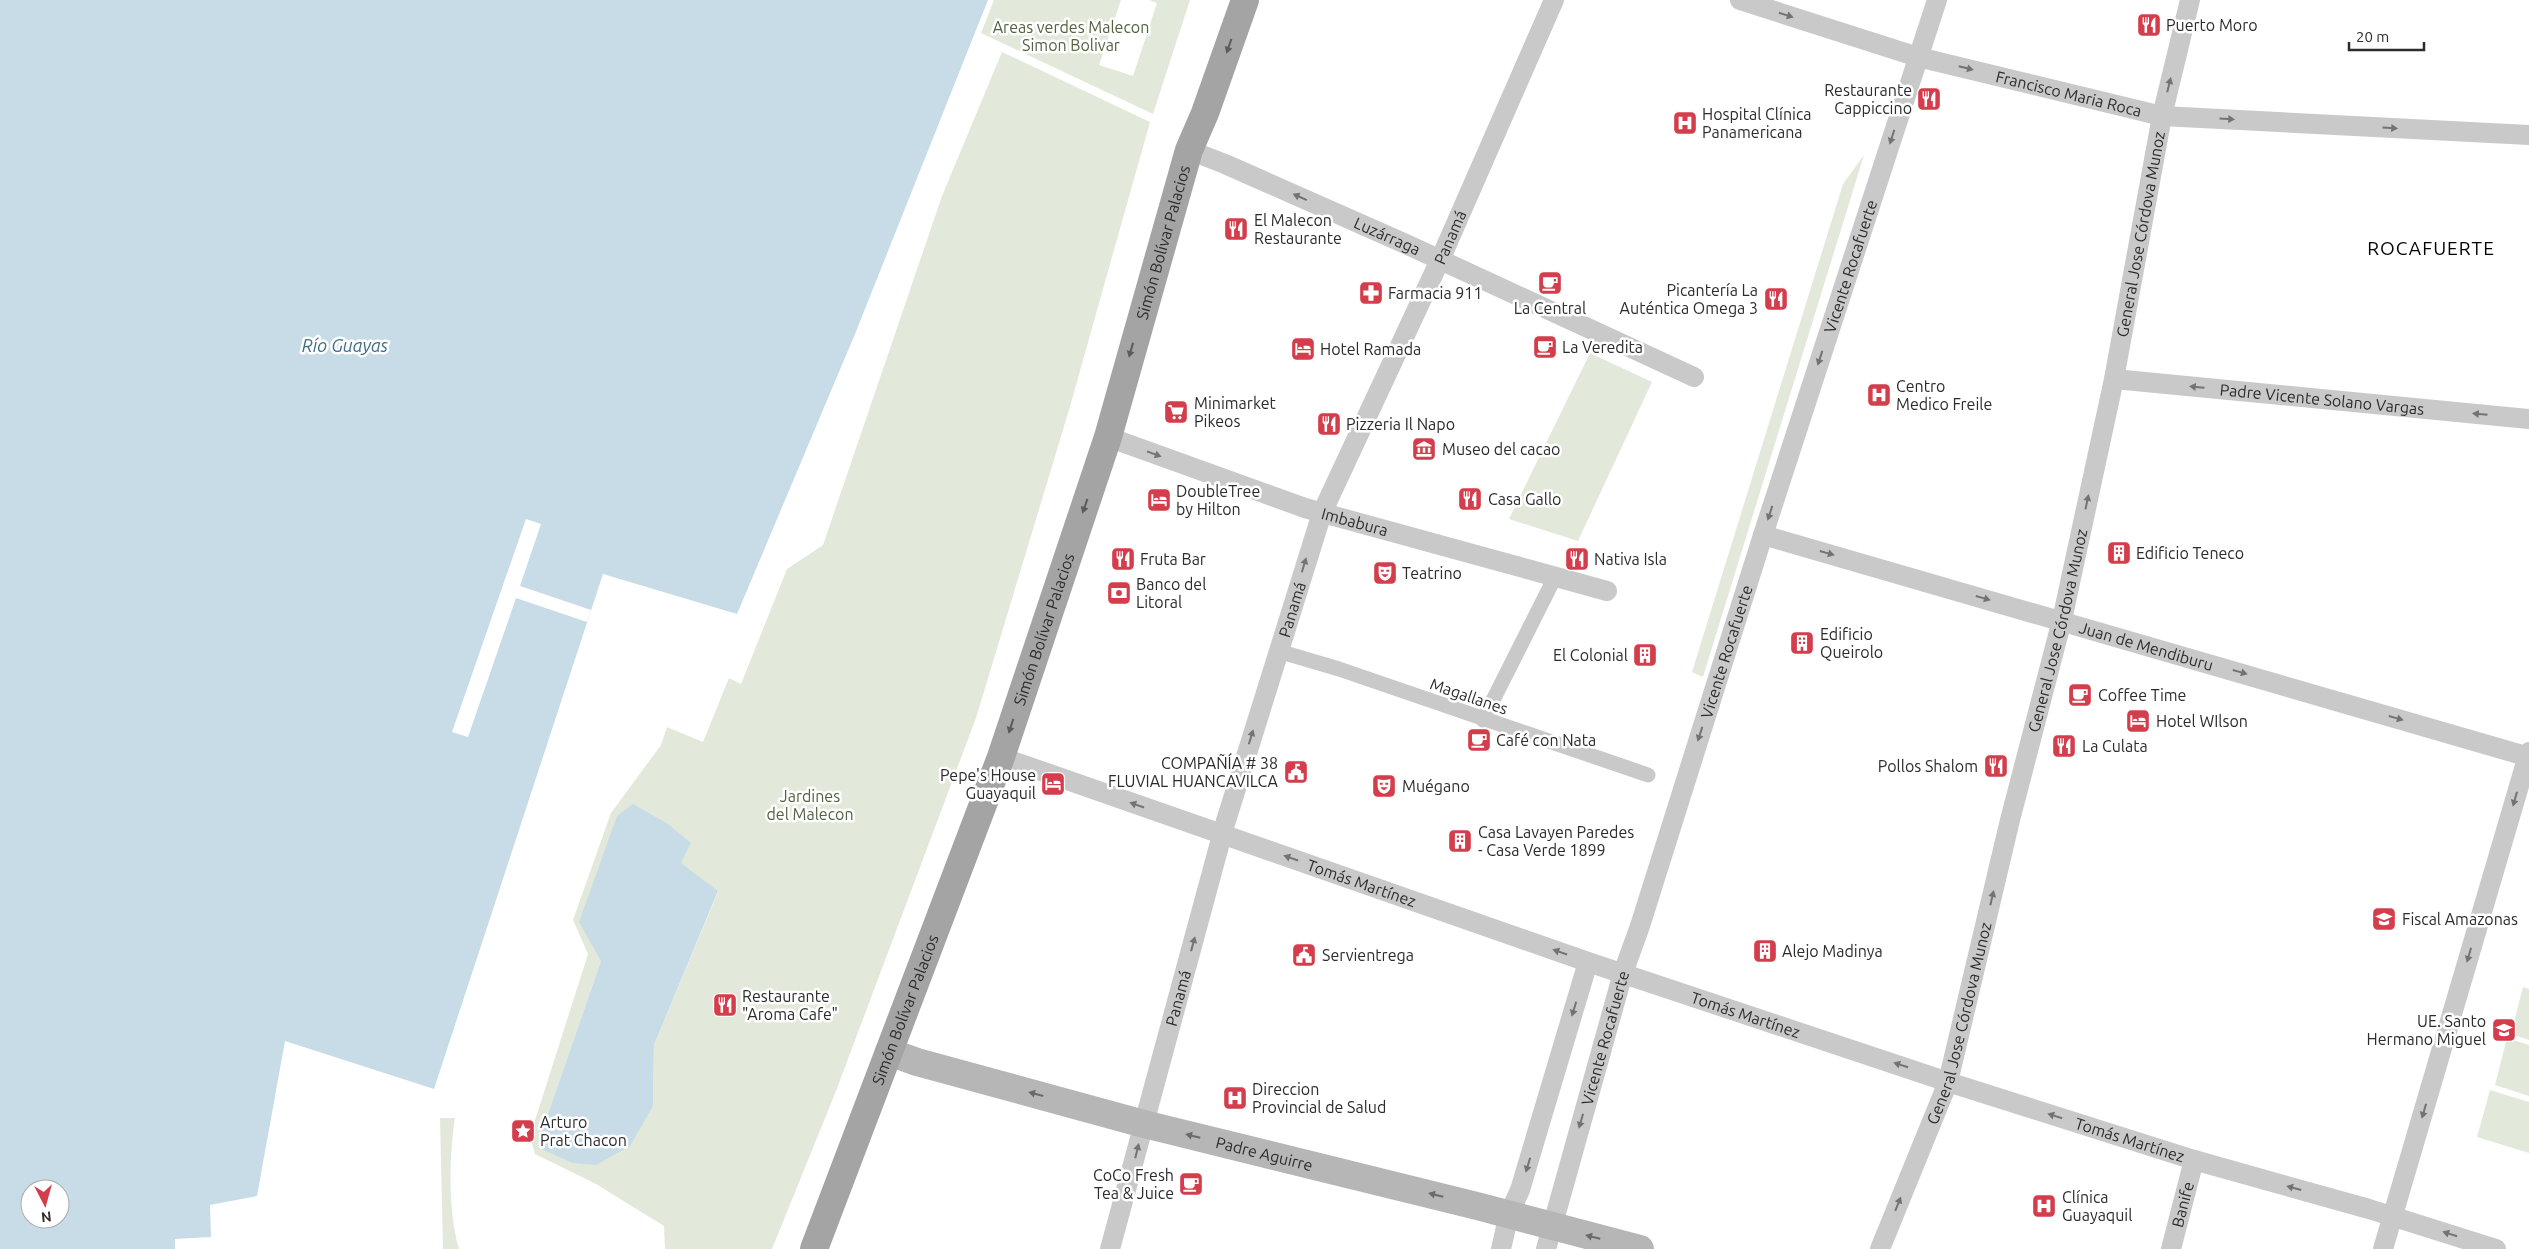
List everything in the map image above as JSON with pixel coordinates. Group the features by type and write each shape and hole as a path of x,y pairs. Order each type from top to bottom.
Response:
{"main road":[{"name":"Simón Bolívar Palacios","path":"814,1249 1001,756 1108,437 1189,150 1205,113 1245,0"},
{"name":"Padre Aguirre","path":"889,1052 917,1062 1144,1124 1509,1214 1549,1238 1640,1249"}],"street":[{"name":"Panamá","path":"1110,1249 1222,835 1322,513 1440,260 1554,0"},
{"name":"Francisco Maria Roca","path":"1740,0 1918,57 2162,116 2529,135"},
{"name":"Vicente Rocafuerte","path":"1549,1238 1622,973 1640,926 1763,535 1937,0"},
{"name":"General Jose Córdova Munoz","path":"1880,1249 1948,1082 2010,820 2062,620 2114,379 2162,116 2190,0"},
{"name":"Luzárraga","path":"1189,150 1226,164 1440,260 1694,377"},
{"name":"Padre Vicente Solano Vargas","path":"2114,379 2529,419"},
{"name":"Imbabura","path":"1108,437 1322,513 1607,591"},
{"name":"Juan de Mendiburu","path":"1763,535 2529,755"},
{"path":"1483,720 1555,577"},
{"name":"Magallanes","path":"1278,651 1339,669 1466,712 1483,720 1648,775"},
{"path":"2383,1249 2529,755"},
{"name":"Tomás Martínez","path":"1001,756 1588,962 1948,1082 2194,1160 2392,1216 2496,1249"},
{"path":"1501,1249 1509,1214 1520,1190 1588,962"},
{"name":"Banife","path":"2171,1249 2194,1160"}],"green space":[{"name":"Areas verdes Malecon Simon Bolivar","path":"994,0 1121,0 1099,65 1133,76 1157,3 1149,0 1190,0 1153,114 981,33"},
{"name":"Jardines del Malecon","path":"1002,52 1150,122 1069,410 976,718 836,1091 772,1249 665,1249 664,1226 596,1184 535,1154 530,1136 588,954 573,920 611,813 661,745 667,727 703,742 729,678 741,684 787,569 823,545 942,196","holes":["691,843 680,863 718,892 654,1045 653,1106 542,1131 601,961"]},
{"path":"1864,155 1703,677 1692,672 1843,184"},
{"path":"1590,353 1652,382 1578,541 1509,519"},
{"path":"2523,987 2529,989 2529,1040 2511,1034"},
{"path":"2507,1038 2529,1045 2529,1096 2495,1085"},
{"path":"2490,1090 2529,1102 2529,1153 2477,1137"},
{"path":"440,1118 455,1118 451,1201 459,1249 443,1249"}],"water":[{"name":"Río Guayas","path":"0,0 988,0 855,334 737,614 603,574 434,1089 285,1041 257,1196 210,1205 211,1237 175,1239 175,1249 0,1249"},
{"path":"633,804 668,824 691,843 681,863 718,891 654,1045 653,1106 630,1146 596,1165 573,1163 543,1150 542,1131 601,961 579,922 617,816"}],"pier":[{"path":"526,519 541,524 520,586 591,610 587,622 516,598 468,737 452,732"}],"place":[{"name":"Puerto Moro","path":"2149,25"},
{"name":"Restaurante Cappiccino","path":"1929,99"},
{"name":"Hospital Clínica Panamericana","path":"1685,123"},
{"name":"El Malecon Restaurante","path":"1236,229"},
{"name":"La Central","path":"1550,283"},
{"name":"Farmacia 911","path":"1371,293"},
{"name":"Picantería La Auténtica Omega 3","path":"1776,299"},
{"name":"La Veredita","path":"1545,347"},
{"name":"Hotel Ramada","path":"1303,349"},
{"name":"Centro Medico Freile","path":"1879,395"},
{"name":"Minimarket Pikeos","path":"1176,412"},
{"name":"Pizzeria Il Napo","path":"1329,424"},
{"name":"Museo del cacao","path":"1424,449"},
{"name":"Casa Gallo","path":"1470,499"},
{"name":"DoubleTree by Hilton","path":"1159,500"},
{"name":"Edificio Teneco","path":"2119,553"},
{"name":"Fruta Bar","path":"1123,559"},
{"name":"Nativa Isla","path":"1577,559"},
{"name":"Teatrino","path":"1385,573"},
{"name":"Banco del Litoral","path":"1119,593"},
{"name":"Edificio Queirolo","path":"1802,643"},
{"name":"El Colonial","path":"1645,655"},
{"name":"Coffee Time","path":"2080,695"},
{"name":"Hotel WIlson","path":"2138,721"},
{"name":"Café con Nata","path":"1479,740"},
{"name":"La Culata","path":"2064,746"},
{"name":"Pollos Shalom","path":"1996,766"},
{"name":"COMPAÑÍA # 38 FLUVIAL HUANCAVILCA","path":"1296,772"},
{"name":"Pepe's House Guayaquil","path":"1053,784"},
{"name":"Muégano","path":"1384,786"},
{"name":"Casa Lavayen Paredes - Casa Verde 1899","path":"1460,841"},
{"name":"Fiscal Amazonas","path":"2384,919"},
{"name":"Alejo Madinya","path":"1765,951"},
{"name":"Servientrega","path":"1304,955"},
{"name":"Restaurante \"Aroma Cafe\"","path":"725,1005"},
{"name":"UE. Santo Hermano Miguel","path":"2504,1030"},
{"name":"Direccion Provincial de Salud","path":"1235,1098"},
{"name":"Arturo Prat Chacon","path":"523,1131"},
{"name":"CoCo Fresh Tea & Juice","path":"1191,1184"},
{"name":"Clínica Guayaquil","path":"2044,1206"}],"district":[{"name":"ROCAFUERTE","path":"2431,248"}]}
